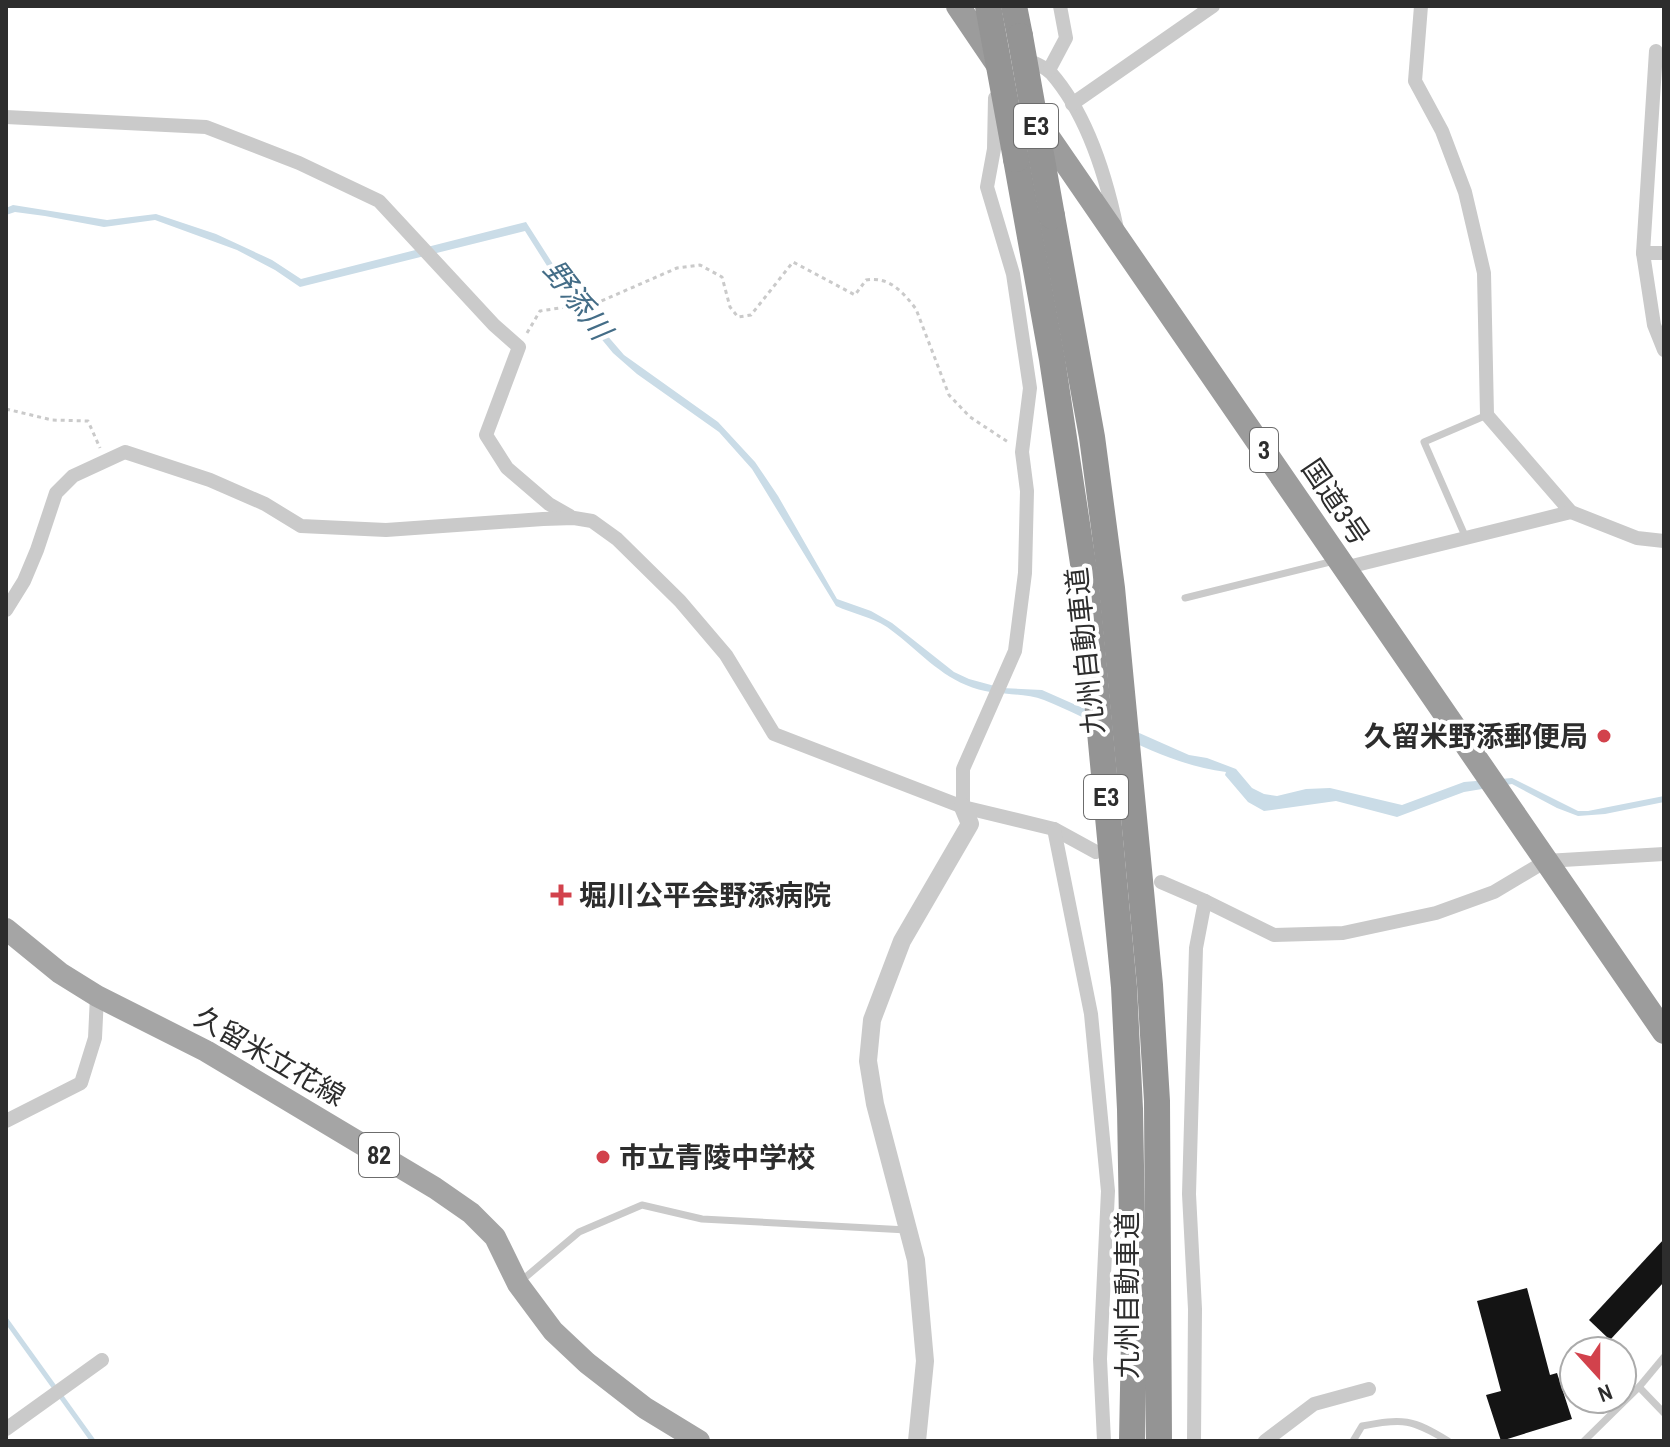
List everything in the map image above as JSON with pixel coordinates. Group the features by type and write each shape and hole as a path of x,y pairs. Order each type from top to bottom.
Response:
{"highway":[{"name":"国道3号","path":"958,6 1664,1032"},
{"name":"九州自動車道","path":"988,6 1052,359 1086,583 1120,940 1130,1109 1134,1337 1132,1441"},
{"name":"九州自動車道","path":"1014,6 1092,437 1112,588 1150,985 1157,1101 1159,1441"}],"main road":[{"name":"久留米立花線","path":"6,929 60,973 97,996 206,1051 435,1188 471,1213 495,1237 518,1284 553,1331 587,1363 645,1408 699,1441"}],"street":[{"path":"1049,70 1066,38 1060,6"},
{"path":"1072,104 1213,6"},
{"path":"1421,6 1415,81 1442,131 1465,192 1484,273 1487,415 1571,512 1637,538 1664,541"},
{"path":"917,1441 925,1361 916,1260 875,1104 868,1061 872,1020 902,941 970,824 963,807 963,769 1015,651 1026,612 1027,491 1022,452 1030,388 1013,274 987,187 994,149 986,48 1049,70 1072,104 1093,149 1111,200 1119,237"},
{"path":"1656,51 1658,108 1643,253 1654,325 1664,350"},
{"path":"6,117 206,127 299,163 379,201 494,325 519,347 486,435 507,468 549,504 574,518"},
{"path":"1643,253 1664,253"},
{"path":"6,610 24,581 56,493 73,476 125,452 170,464 265,504 301,526 386,530 574,518 592,521 617,539 680,601 726,655 774,734 963,807 1054,829 1096,852"},
{"path":"1342,564 1571,512"},
{"path":"1054,829 1091,1014 1108,1191 1100,1388 1104,1441"},
{"path":"1161,882 1274,935 1343,933 1436,913 1494,892 1546,861 1664,854"},
{"path":"1194,1441 1195,1309 1189,1194 1196,948 1205,901"},
{"path":"6,1121 81,1083 95,1038 97,996"},
{"path":"6,1429 102,1360"},
{"path":"1265,1441 1314,1404 1369,1389"}],"lane":[{"path":"1466,538 1424,442 1487,415"},
{"path":"1185,598 1342,564"},
{"path":"518,1284 579,1232 642,1205 702,1219 909,1231"},
{"path":"1584,1441 1639,1387 1664,1357"},
{"path":"1639,1387 1664,1413"},
{"path":"1353,1441 1362,1426 1395,1419 1416,1423 1448,1441"}],"path":[{"path":"519,347 540,311 599,302 677,268 700,265 722,277 730,307 738,317 751,315 793,262 855,295 866,280 877,278 890,283 916,309 949,395 970,417 1022,452"},
{"path":"6,409 52,420 88,421 105,459"}],"water":[{"path":"13,205 107,220 156,214 216,234 272,260 301,279 526,222 574,297 624,355 718,422 755,462 837,599 871,611 892,623 954,672 1002,688 1042,690 1189,755 1236,769 1252,788 1264,794 1277,796 1306,789 1330,788 1402,805 1464,782 1512,778 1578,811 1664,796 1664,802 1578,816 1512,784 1464,792 1397,817 1336,801 1264,811 1248,802 1225,775 1226,772 1202,768 1156,752 1044,700 976,689 955,680 887,627 836,606 752,469 719,432 637,374 613,353 571,302 573,299 568,299 525,231 300,287 237,250 155,220 104,227 15,212 6,215 6,208"}],"building":[{"path":"1664,1239 1664,1282 1615,1335 1605,1335 1589,1320"},
{"path":"1527,1288 1550,1375 1557,1373 1558,1376 1558,1415 1571,1415 1572,1419 1501,1441 1486,1395 1501,1391 1477,1301"}],"waterway":[{"path":"6,1320 93,1441"}],"place":[{"name":"久留米野添郵便局","path":"1604,736"},
{"name":"堀川公平会野添病院","path":"561,895"},
{"name":"市立青陵中学校","path":"603,1157"}],"water label":[{"name":"野添川","path":"577,300"}]}
